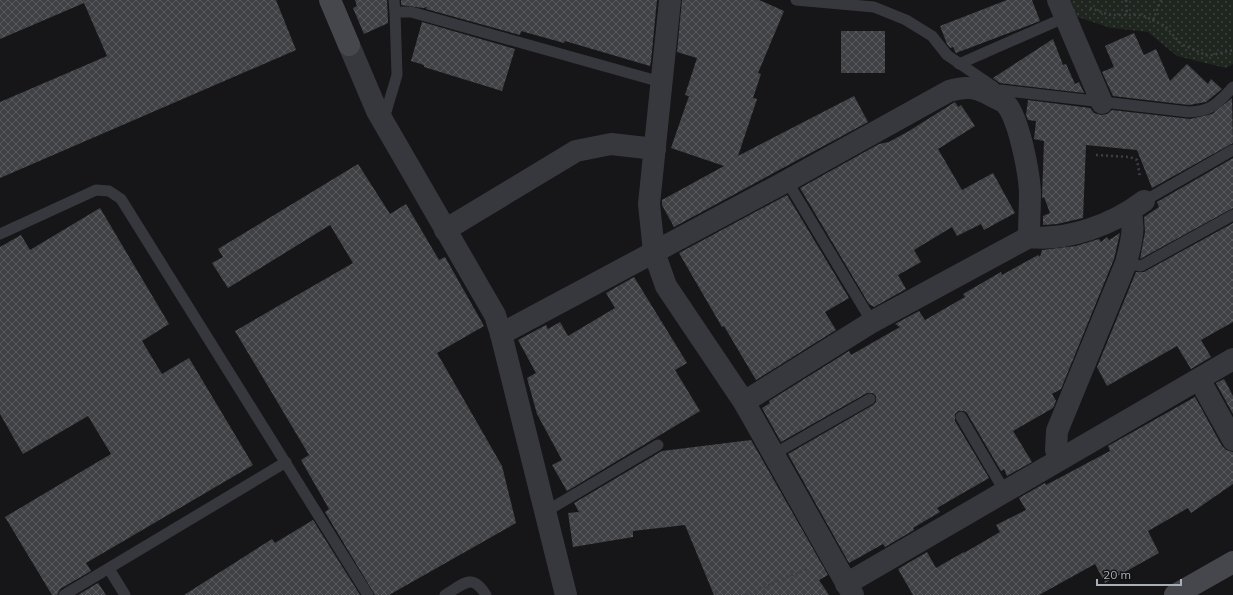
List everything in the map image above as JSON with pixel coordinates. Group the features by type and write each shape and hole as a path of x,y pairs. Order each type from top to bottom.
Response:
{"street":[{"path":"330,0 383,122 495,315 566,595"},
{"path":"670,0 649,204 654,252 666,286 744,402 850,590 1005,492 1233,359"},
{"path":"1062,8 1102,103"},
{"path":"501,334 787,181 950,91 966,87 998,94 1009,108 1021,142 1030,190 1029,237"},
{"path":"446,230 576,151 611,144 655,149"},
{"path":"744,402 872,322 1029,237 1044,239 1083,231 1137,206"},
{"path":"1061,459 1056,450 1057,431 1126,263 1137,206"},
{"path":"1199,379 1233,440"},
{"path":"1175,595 1233,562"}],"lane":[{"path":"383,122 397,76 394,0"},
{"path":"796,0 874,7 906,20 932,36 946,55 998,94 1189,112 1203,111 1214,107 1233,87"},
{"path":"959,64 1062,8"},
{"path":"395,12 411,12 661,82"},
{"path":"1137,206 1233,150"},
{"path":"787,181 872,322"},
{"path":"0,234 96,190 109,191 120,199 368,595"},
{"path":"1126,263 1141,266 1233,215"},
{"path":"774,454 870,399"},
{"path":"961,417 1005,492"},
{"path":"546,512 658,445"},
{"path":"64,595 286,462"},
{"path":"109,569 125,595"},
{"path":"445,595 468,582 476,582 480,585 486,595"}],"path":[{"path":"1126,0 1127,15"},
{"path":"1152,20 1161,0"},
{"path":"1088,7 1110,15 1142,15 1164,26 1181,44 1208,56 1233,50"},
{"path":"1096,155 1130,157 1137,160 1137,206"},
{"path":"744,595 832,558"}],"shaded area":[{"path":"1070,0 1233,0 1233,64 1226,68 1177,56 1148,32 1111,28 1075,16"}],"building":[{"path":"0,0 276,0 296,50 0,178 0,102 107,56 84,3 0,39"},
{"path":"355,0 387,0 388,23 364,34 353,8 357,6"},
{"path":"401,0 657,0 650,66 565,41 564,43 521,31 520,35 426,9 427,7 423,8 401,5"},
{"path":"682,0 759,0 784,11 758,73 761,74 753,98 757,99 738,156 854,96 868,122 674,227 662,205 662,200 724,166 671,148 689,96 685,95 697,58 677,52"},
{"path":"1007,0 1032,0 1040,21 956,53 953,47 950,48 940,26"},
{"path":"422,22 515,49 502,91 424,67 424,65 411,61"},
{"path":"841,31 885,31 885,73 841,73"},
{"path":"1134,33 1144,55 1156,49 1170,81 1187,64 1208,84 1211,79 1222,89 1206,102 1189,105 1113,96 1102,72 1114,67 1105,46"},
{"path":"1053,39 1063,65 1066,64 1075,84 1079,82 1084,93 1000,83 993,78"},
{"path":"1232,98 1233,143 1152,188 1137,150 1086,145 1083,218 1057,224 1043,225 1043,216 1050,213 1044,197 1042,198 1044,141 1034,139 1036,121 1028,120 1026,115 1028,100 1090,108 1094,113 1101,115 1107,114 1112,110 1190,119 1212,114"},
{"path":"955,102 958,107 961,105 975,126 938,149 962,190 993,173 1015,213 984,230 981,224 957,236 952,227 914,250 921,262 898,275 906,289 874,307 869,304 800,188 879,144 889,142 909,131"},
{"path":"1233,158 1233,208 1140,259 1145,232 1144,217 1159,207 1157,202"},
{"path":"358,164 390,214 406,204 439,260 445,257 484,326 437,353 502,466 516,523 389,595 375,595 325,512 329,509 301,460 309,455 235,331 353,263 330,225 228,288 212,263 223,257 218,249"},
{"path":"787,195 849,298 825,312 836,330 756,380 724,326 722,327 679,253"},
{"path":"100,208 169,324 142,341 162,374 189,358 253,465 86,563 91,571 60,589 57,595 52,595 5,517 111,454 88,416 23,454 0,414 0,247 21,235 30,250"},
{"path":"1233,223 1233,322 1201,340 1211,357 1191,369 1177,346 1107,386 1097,367 1136,272 1144,272"},
{"path":"1120,233 1114,259 1061,389 1052,394 1056,401 1053,408 1013,431 1032,462 1007,476 1004,469 1001,471 967,413 964,411 958,411 955,414 955,421 989,478 937,508 940,512 913,528 914,530 885,547 883,544 849,563 788,454 873,405 876,402 876,396 873,393 867,393 781,442 762,408 770,403 769,401 849,351 851,355 900,327 895,324 919,311 925,320 965,297 963,294 1001,272 1002,275 1038,255 1040,257 1042,250 1076,246 1099,239 1101,242 1107,237 1109,240"},
{"path":"634,277 687,363 675,370 700,411 567,491 552,465 562,460 537,414 527,378 536,373 518,340 546,325 548,329 560,322 568,336 615,308 606,293"},
{"path":"1224,379 1233,396 1233,414 1216,383"},
{"path":"1195,397 1222,446 1226,450 1233,452 1233,484 1191,513 1188,508 1148,531 1159,553 1105,583 1095,564 1039,595 913,595 898,569 927,552 936,568 964,553 1000,532 996,525 1026,510 1019,498 1045,483 1046,485 1110,451 1108,446"},
{"path":"751,440 828,575 819,580 829,595 714,595 685,525 633,531 633,537 573,547 568,513 579,512 574,503 662,451"},
{"path":"313,520 360,595 184,595 272,539 275,543"},
{"path":"98,583 106,595 78,595"}]}
